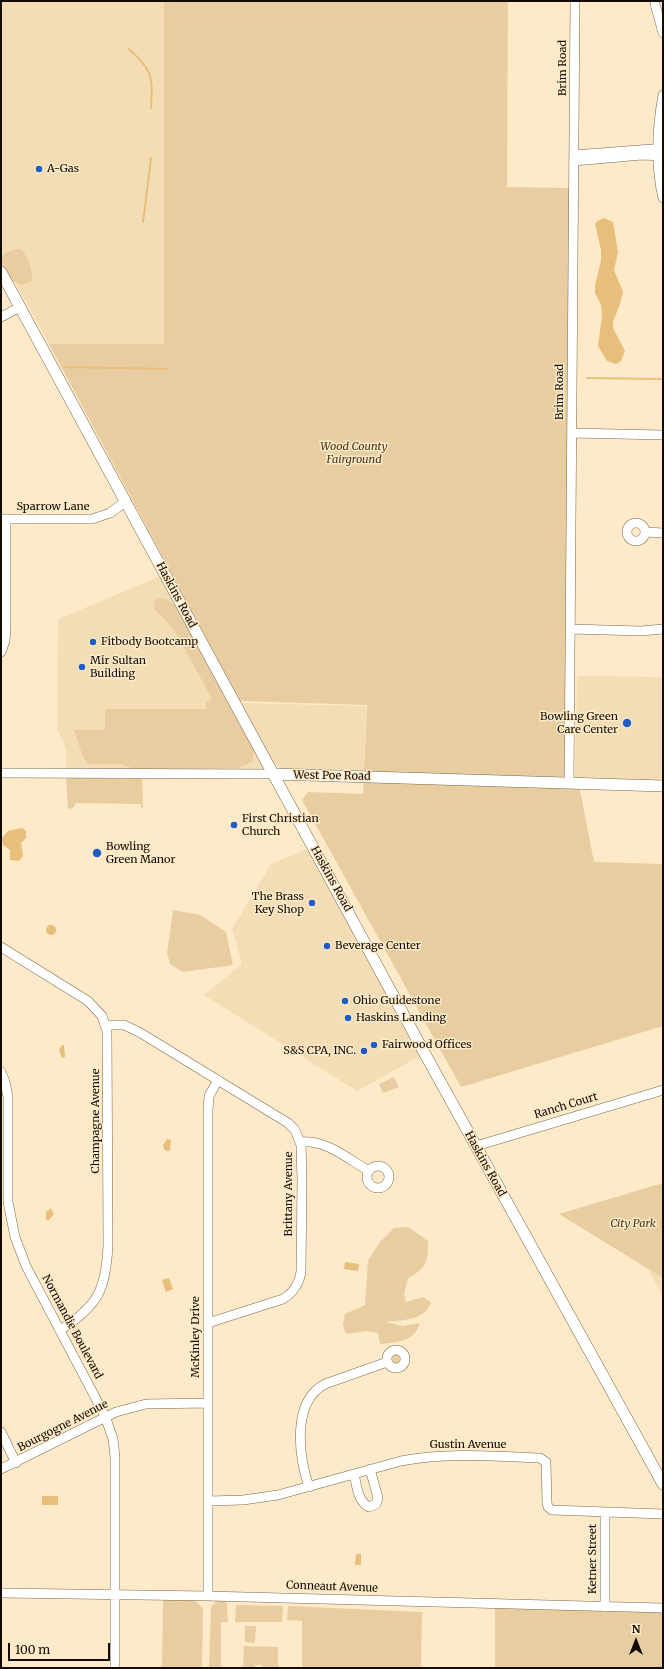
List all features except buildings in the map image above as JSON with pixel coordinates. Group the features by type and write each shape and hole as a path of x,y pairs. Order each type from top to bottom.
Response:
{"main road":[{"name":"Haskins Road","path":"1,272 476,1146 663,1484"},
{"name":"West Poe Road","path":"273,774 663,786"}],"street":[{"name":"Brim Road","path":"569,783 575,1"},
{"path":"653,2 663,34"},
{"path":"663,95 660,108 661,152 659,174 663,198"},
{"path":"574,158 661,152"},
{"path":"1,317 20,307"},
{"path":"572,433 663,435"},
{"name":"Sparrow Lane","path":"4,519 92,519 110,513 125,502"},
{"path":"1,652 6,641 4,519"},
{"path":"646,532 663,533"},
{"path":"570,629 641,631 663,629"},
{"name":"West Poe Road","path":"1,773 273,774"},
{"name":"Champagne Avenue","path":"1,947 88,1001 98,1011 105,1025 108,1045 108,1245 105,1276 102,1286 92,1304 78,1318 60,1330"},
{"name":"Brittany Avenue","path":"105,1025 119,1024 129,1027 218,1080 288,1123 295,1130 300,1142 302,1180 301,1272 298,1283 292,1292 283,1299 208,1323"},
{"name":"Normandie Boulevard","path":"1,1072 6,1085 8,1097 8,1186 11,1221 20,1252 105,1416 113,1439 115,1457 115,1668"},
{"name":"McKinley Drive","path":"208,1596 208,1110 209,1096 218,1080"},
{"name":"Ranch Court","path":"476,1146 663,1090"},
{"path":"300,1142 310,1141 323,1144 369,1171"},
{"path":"309,1487 302,1464 302,1414 308,1398 325,1384 387,1362"},
{"name":"Bourgogne Avenue","path":"1,1470 105,1416 131,1407 146,1404 208,1403"},
{"path":"1,1432 16,1463"},
{"name":"Gustin Avenue","path":"209,1500 258,1499 309,1487 401,1460 436,1456 540,1458 546,1462 548,1507 559,1511 663,1514"},
{"path":"354,1474 361,1499 364,1504 369,1507 376,1504 378,1498 370,1469"},
{"name":"Ketner Street","path":"605,1512 605,1606"},
{"name":"Conneaut Avenue","path":"1,1593 208,1596 663,1608"}],"shaded area":[{"path":"1,1 164,1 164,344 49,344 1,256"},
{"path":"604,218 613,222 618,252 614,270 623,292 613,322 613,328 625,351 621,361 616,364 607,361 598,346 602,315 601,305 595,293 595,285 601,261 601,250 595,224 597,221"},
{"path":"161,576 268,772 66,768 66,749 57,728 58,619"},
{"path":"577,676 663,677 663,781 575,777"},
{"path":"240,703 366,706 364,771 283,769 272,762"},
{"path":"22,828 26,831 26,838 21,843 23,856 19,861 10,860 10,850 3,845 2,838 8,831"},
{"path":"310,848 422,1055 357,1091 204,995 242,964 232,929 271,864"},
{"path":"49,925 53,925 55,926 55,934 49,935 46,932 46,928"},
{"path":"62,1045 64,1045 65,1057 62,1058 59,1050"},
{"path":"167,1139 171,1140 170,1150 167,1151 164,1149 163,1145"},
{"path":"51,1208 54,1214 48,1221 46,1219 46,1212"},
{"path":"345,1262 359,1264 358,1271 344,1269"},
{"path":"647,1268 663,1278 663,1297"},
{"path":"169,1278 173,1289 166,1292 162,1280"},
{"path":"42,1496 58,1496 58,1505 42,1505"},
{"path":"356,1554 361,1554 361,1565 355,1565"}],"green space":[{"name":"Wood County Fairground","path":"164,1 508,1 507,187 574,188 569,783 580,790 594,862 663,864 663,1026 461,1087 302,800 308,792 363,794 367,705 240,701 49,344 164,344"},
{"path":"20,249 26,255 32,274 31,282 22,285 12,281 1,264 2,257 5,253"},
{"path":"158,598 166,599 175,605 254,749 253,761 239,768 134,769 121,764 88,764 83,757 74,730 105,730 105,709 206,709 206,703 212,699 176,633 165,619 154,609 154,602"},
{"path":"66,779 142,779 143,808 141,808 141,804 76,803 72,809 68,808"},
{"path":"173,910 200,915 226,932 233,965 183,972 170,964 167,953"},
{"path":"394,1077 399,1087 383,1093 379,1084"},
{"name":"City Park","path":"663,1183 663,1278 559,1214"},
{"path":"408,1227 428,1241 428,1248 427,1259 423,1267 408,1278 404,1294 406,1302 423,1297 431,1302 424,1313 418,1316 405,1320 385,1322 403,1326 420,1323 417,1329 414,1334 404,1340 380,1344 378,1333 367,1331 346,1334 343,1325 345,1314 365,1305 368,1261 380,1242 394,1228"},
{"path":"395,1354 399,1354 401,1355 401,1363 395,1364 392,1361 392,1357"},
{"path":"163,1598 190,1599 199,1604 203,1609 202,1668 162,1668"},
{"path":"222,1599 227,1603 228,1622 221,1622 221,1668 209,1668 211,1607 216,1601"},
{"path":"236,1605 283,1606 282,1622 235,1622"},
{"path":"288,1606 422,1612 421,1668 302,1668 302,1621 287,1620"},
{"path":"495,1606 663,1608 663,1668 495,1668"},
{"path":"245,1626 256,1626 255,1643 245,1642"},
{"path":"244,1646 278,1647 278,1668 263,1668 262,1665 255,1665 255,1667 243,1667"}],"waterway":[{"path":"129,49 143,63 150,75 152,89 151,108"},
{"path":"143,222 151,158"},
{"path":"66,367 167,369"},
{"path":"587,378 663,379"}],"place":[{"name":"A-Gas","path":"39,169"},
{"name":"Fitbody Bootcamp","path":"93,642"},
{"name":"Mir Sultan Building","path":"82,667"},
{"name":"Bowling Green Care Center","path":"627,723"},
{"name":"First Christian Church","path":"234,825"},
{"name":"Bowling Green Manor","path":"97,853"},
{"name":"The Brass Key Shop","path":"312,903"},
{"name":"Beverage Center","path":"327,946"},
{"name":"Ohio Guidestone","path":"345,1001"},
{"name":"Haskins Landing","path":"348,1018"},
{"name":"Fairwood Offices","path":"374,1045"},
{"name":"S&S CPA, INC.","path":"364,1051"}]}
